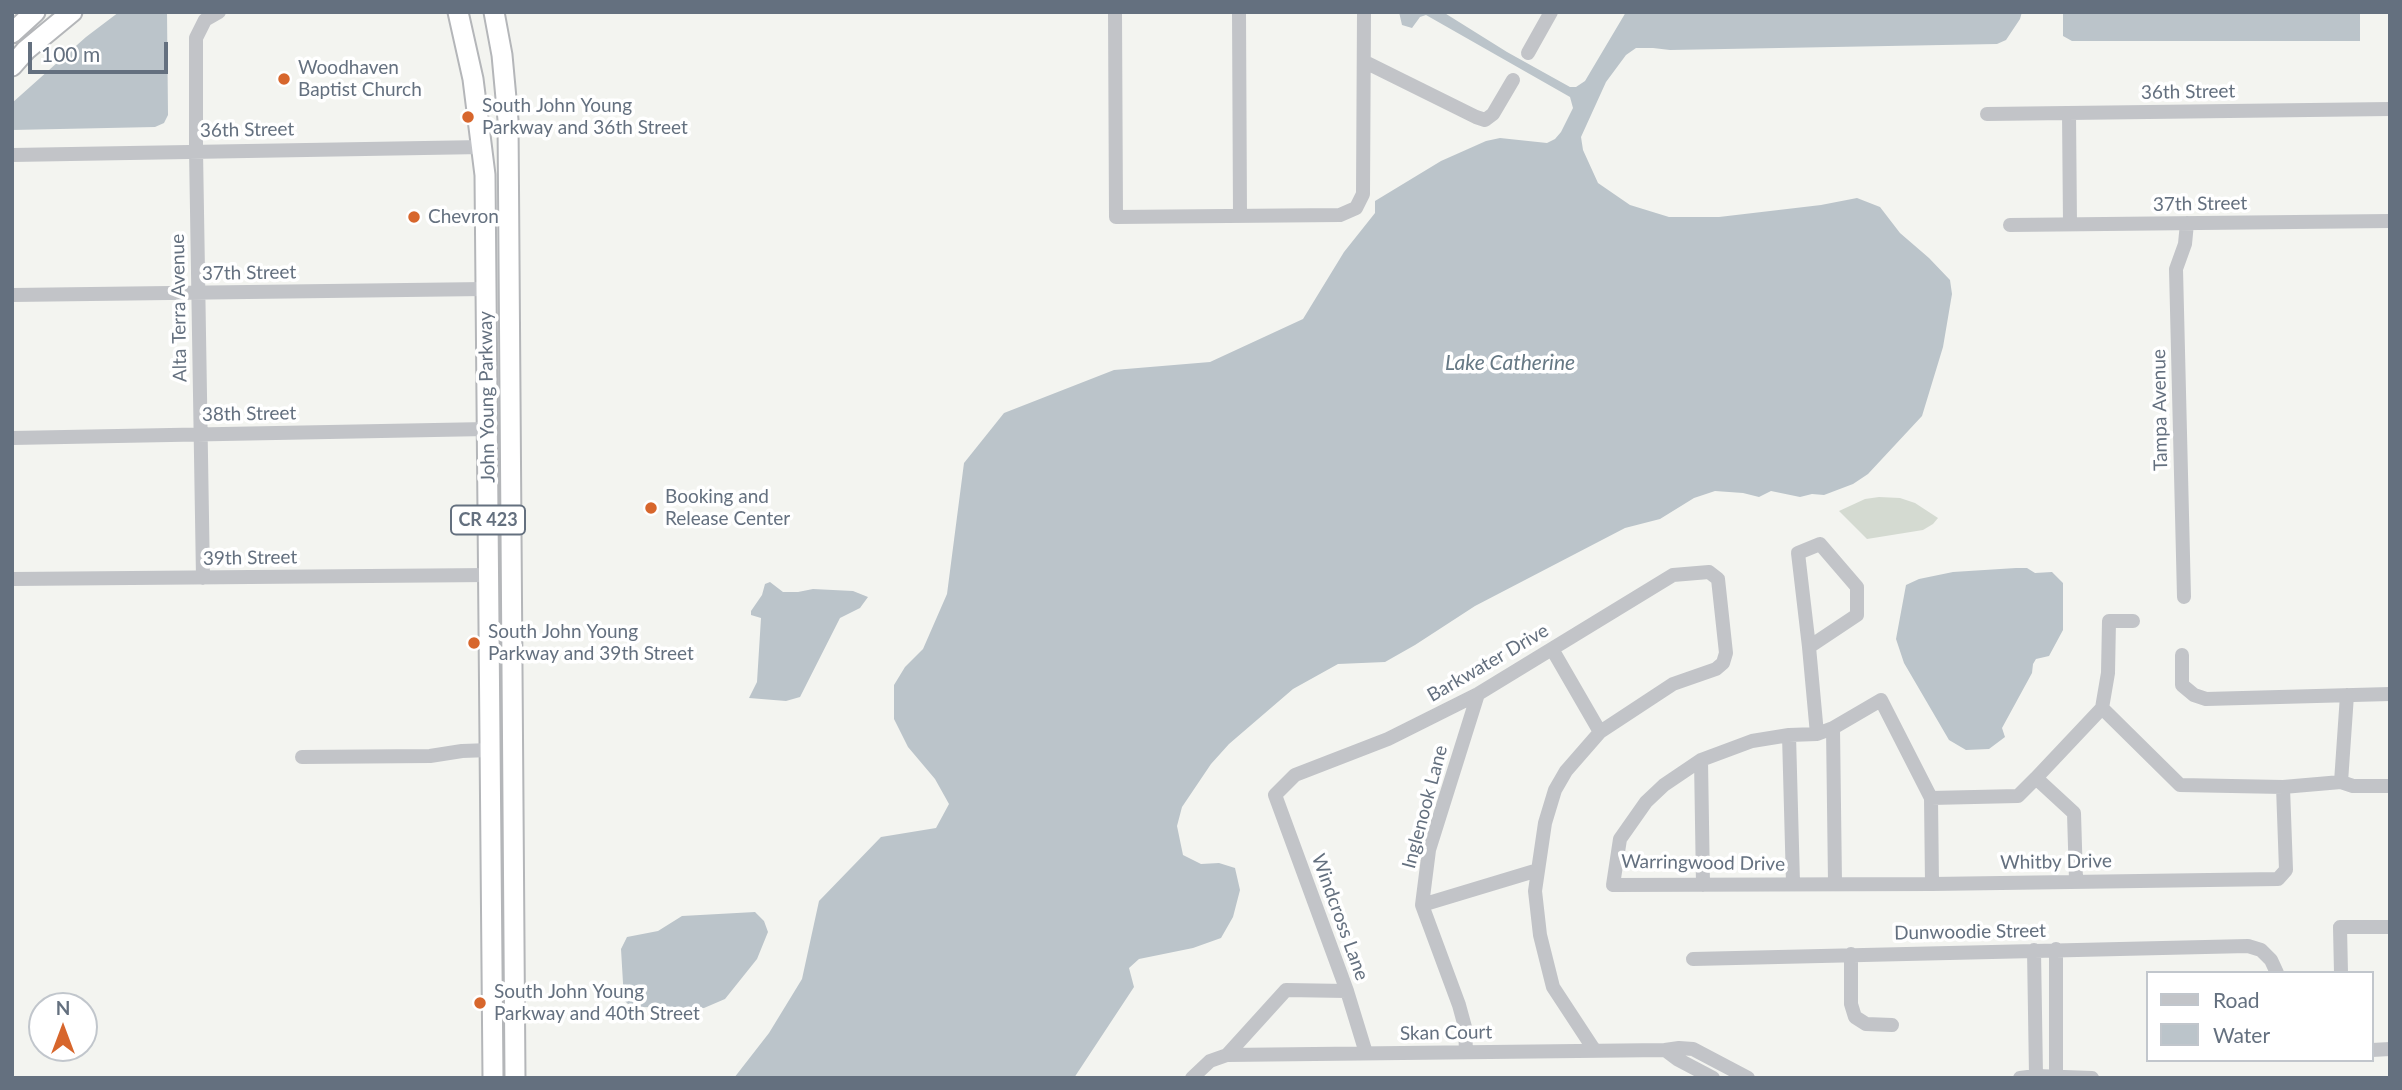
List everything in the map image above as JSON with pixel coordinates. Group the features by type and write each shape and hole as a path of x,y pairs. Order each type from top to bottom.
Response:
{"highway":[{"path":"12,33 34,12"},
{"path":"12,66 26,50 72,12"},
{"name":"John Young Parkway","path":"458,12 473,79 485,175 493,1078"},
{"path":"496,22 509,12"},
{"name":"John Young Parkway","path":"496,22 508,120 515,1078"},
{"path":"485,289 499,308 509,331"},
{"path":"489,575 497,589 512,637"}],"street":[{"name":"Alta Terra Avenue","path":"203,578 195,150 196,38 205,20 219,12"},
{"path":"1115,12 1116,217 1340,215 1356,208 1363,194 1364,12"},
{"path":"1239,12 1240,216"},
{"path":"1528,52 1551,12"},
{"path":"1365,62 1485,120 1493,114 1513,80"},
{"name":"36th Street","path":"1987,114 2390,109"},
{"path":"2069,113 2070,224"},
{"name":"36th Street","path":"12,155 483,147"},
{"name":"37th Street","path":"2010,225 2390,221"},
{"name":"Tampa Avenue","path":"2184,597 2176,269 2185,244 2187,223"},
{"name":"37th Street","path":"12,295 485,289"},
{"name":"38th Street","path":"12,438 487,429"},
{"path":"1809,647 1857,615 1857,587 1820,544 1798,553 1817,734"},
{"name":"Barkwater Drive","path":"1275,795 1295,775 1388,739 1478,694 1673,575 1709,572 1718,579 1726,653 1723,663 1716,669 1673,684 1600,732"},
{"name":"39th Street","path":"12,579 489,575"},
{"path":"1933,884 1931,798 2018,796 2102,708 2108,673 2109,621 2133,621"},
{"path":"1552,649 1600,732 1566,771 1555,790 1545,823 1538,870 1535,891 1536,918 1553,987 1595,1051"},
{"path":"2182,655 2182,685 2186,691 2206,699 2390,694"},
{"name":"Inglenook Lane","path":"1466,1052 1465,1027 1459,1006 1422,905 1429,850 1478,694"},
{"path":"2341,782 2347,695"},
{"name":"Warringwood Drive","path":"1835,883 1613,885 1620,839 1646,802 1664,785 1701,760 1752,741 1817,734 1833,728 1881,700 1931,798"},
{"path":"2102,708 2180,785 2283,787 2341,782 2353,786 2390,786"},
{"path":"1833,728 1835,883"},
{"path":"1789,735 1793,884"},
{"path":"302,757 430,756 490,750"},
{"path":"1701,760 1703,885"},
{"path":"2036,778 2074,813 2076,880"},
{"name":"Whitby Drive","path":"1835,883 2278,879 2286,870 2283,787"},
{"name":"Windcross Lane","path":"1275,795 1347,992 1366,1053"},
{"path":"1422,905 1538,870"},
{"path":"2341,971 2340,927 2390,927"},
{"name":"Dunwoodie Street","path":"1693,959 2248,946 2261,950 2271,960 2276,971"},
{"path":"2056,949 2056,1076"},
{"path":"2034,950 2036,1076"},
{"path":"1851,954 1850,1004 1855,1017 1866,1024 1892,1025"},
{"path":"1192,1078 1210,1061 1227,1055 1286,990 1347,992"},
{"name":"Skan Court","path":"1227,1055 1693,1049 1748,1078"},
{"path":"1665,1050 1713,1078"},
{"path":"2020,1078 2092,1078"}],"shaded area":[{"path":"1900,498 1915,503 1938,518 1923,530 1867,539 1839,511 1865,499"}],"water":[{"path":"119,12 167,12 168,115 164,123 155,127 12,130 12,103 86,37"},
{"name":"Lake Catherine","path":"1399,12 1443,12 1507,52 1570,87 1576,87 1585,81 1626,12 2022,12 2006,40 1997,44 1670,50 1636,48 1626,55 1606,82 1581,137 1583,150 1598,183 1630,205 1669,217 1719,217 1857,198 1880,207 1900,233 1950,280 1952,294 1943,347 1922,416 1868,474 1853,484 1824,495 1800,497 1771,491 1759,497 1715,491 1694,498 1660,519 1625,528 1475,606 1385,662 1338,664 1293,689 1229,744 1211,764 1182,807 1177,826 1183,855 1201,864 1219,863 1235,868 1240,890 1233,917 1221,938 1193,948 1139,959 1129,968 1134,987 1074,1078 734,1078 769,1033 802,979 819,901 881,837 936,828 949,804 935,779 908,747 894,719 894,685 905,667 923,649 947,594 964,463 1004,413 1114,370 1210,362 1303,319 1344,252 1375,213 1375,201 1441,161 1486,141 1500,138 1547,143 1561,132 1573,108 1570,97 1426,15 1420,17 1412,28 1402,25"},
{"path":"2063,12 2360,12 2360,41 2072,41 2063,36"},
{"path":"2027,568 2035,573 2052,572 2063,583 2063,630 2049,656 2036,659 2033,664 2032,673 2002,728 2005,737 1989,749 1966,750 1949,740 1904,663 1896,639 1906,585 1919,579 1953,572"},
{"path":"770,582 783,592 813,589 853,591 868,597 860,608 840,618 800,697 786,701 749,698 757,682 761,618 751,615 751,611 762,595 765,584"},
{"path":"755,912 764,921 768,932 757,959 725,999 704,1008 638,1007 630,1006 624,1000 621,949 627,937 658,931 682,916"}],"place":[{"name":"Woodhaven Baptist Church","path":"284,79"},
{"name":"South John Young Parkway and 36th Street","path":"468,117"},
{"name":"Chevron","path":"414,217"},
{"name":"Booking and Release Center","path":"651,508"},
{"name":"South John Young Parkway and 39th Street","path":"474,643"},
{"name":"South John Young Parkway and 40th Street","path":"480,1003"}]}
